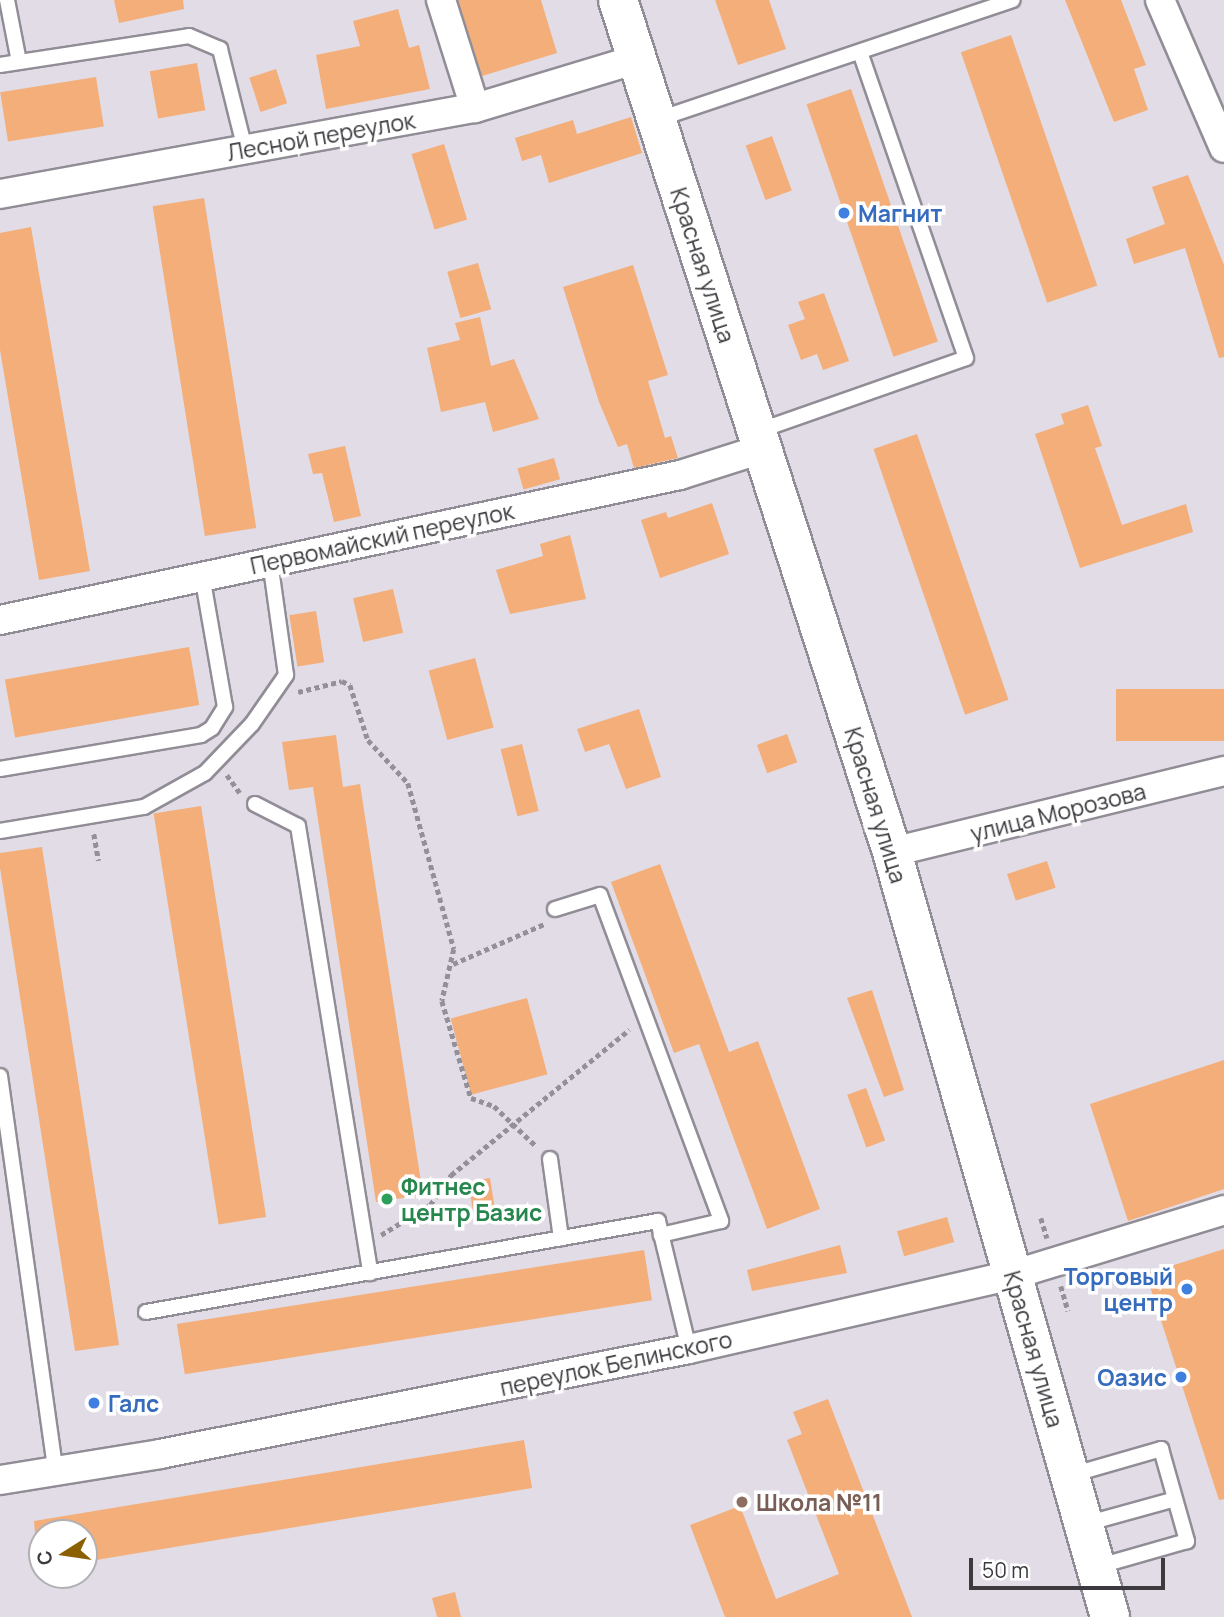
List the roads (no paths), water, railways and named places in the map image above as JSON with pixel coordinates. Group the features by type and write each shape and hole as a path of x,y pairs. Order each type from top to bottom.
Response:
{"main road":[{"name":"Красная улица","path":"618,0 892,852 1110,1617"}],"street":[{"path":"441,0 475,107"},
{"path":"1160,0 1224,148"},
{"name":"Лесной переулок","path":"0,194 475,107 637,59"},
{"name":"Первомайский переулок","path":"0,620 680,475 760,440"},
{"name":"улица Морозова","path":"892,852 1224,771"},
{"name":"переулок Белинского","path":"0,1480 56,1472 689,1349 1012,1275 1224,1210"}],"lane":[{"path":"7,0 19,62"},
{"path":"657,120 860,52 982,5 1012,0"},
{"path":"0,65 189,36 220,49 245,149"},
{"path":"760,440 966,358 860,52"},
{"path":"0,831 144,807 205,773 252,724 265,700 286,675 270,561"},
{"path":"0,769 201,735 212,728 225,707 202,575"},
{"path":"255,804 298,825 370,1273"},
{"path":"555,909 600,895 721,1221 662,1236"},
{"path":"0,1076 56,1472"},
{"path":"550,1159 561,1238"},
{"path":"146,1312 658,1222 689,1349"},
{"path":"1070,1475 1161,1449 1187,1541 1096,1567"},
{"path":"1084,1525 1175,1499"}],"place":[{"name":"Магнит","path":"844,213"},
{"name":"Фитнес центр Базис","path":"387,1199"},
{"name":"Торговый центр","path":"1187,1289"},
{"name":"Оазис","path":"1181,1377"},
{"name":"Галс","path":"94,1403"},
{"name":"Школа №11","path":"742,1502"}]}
